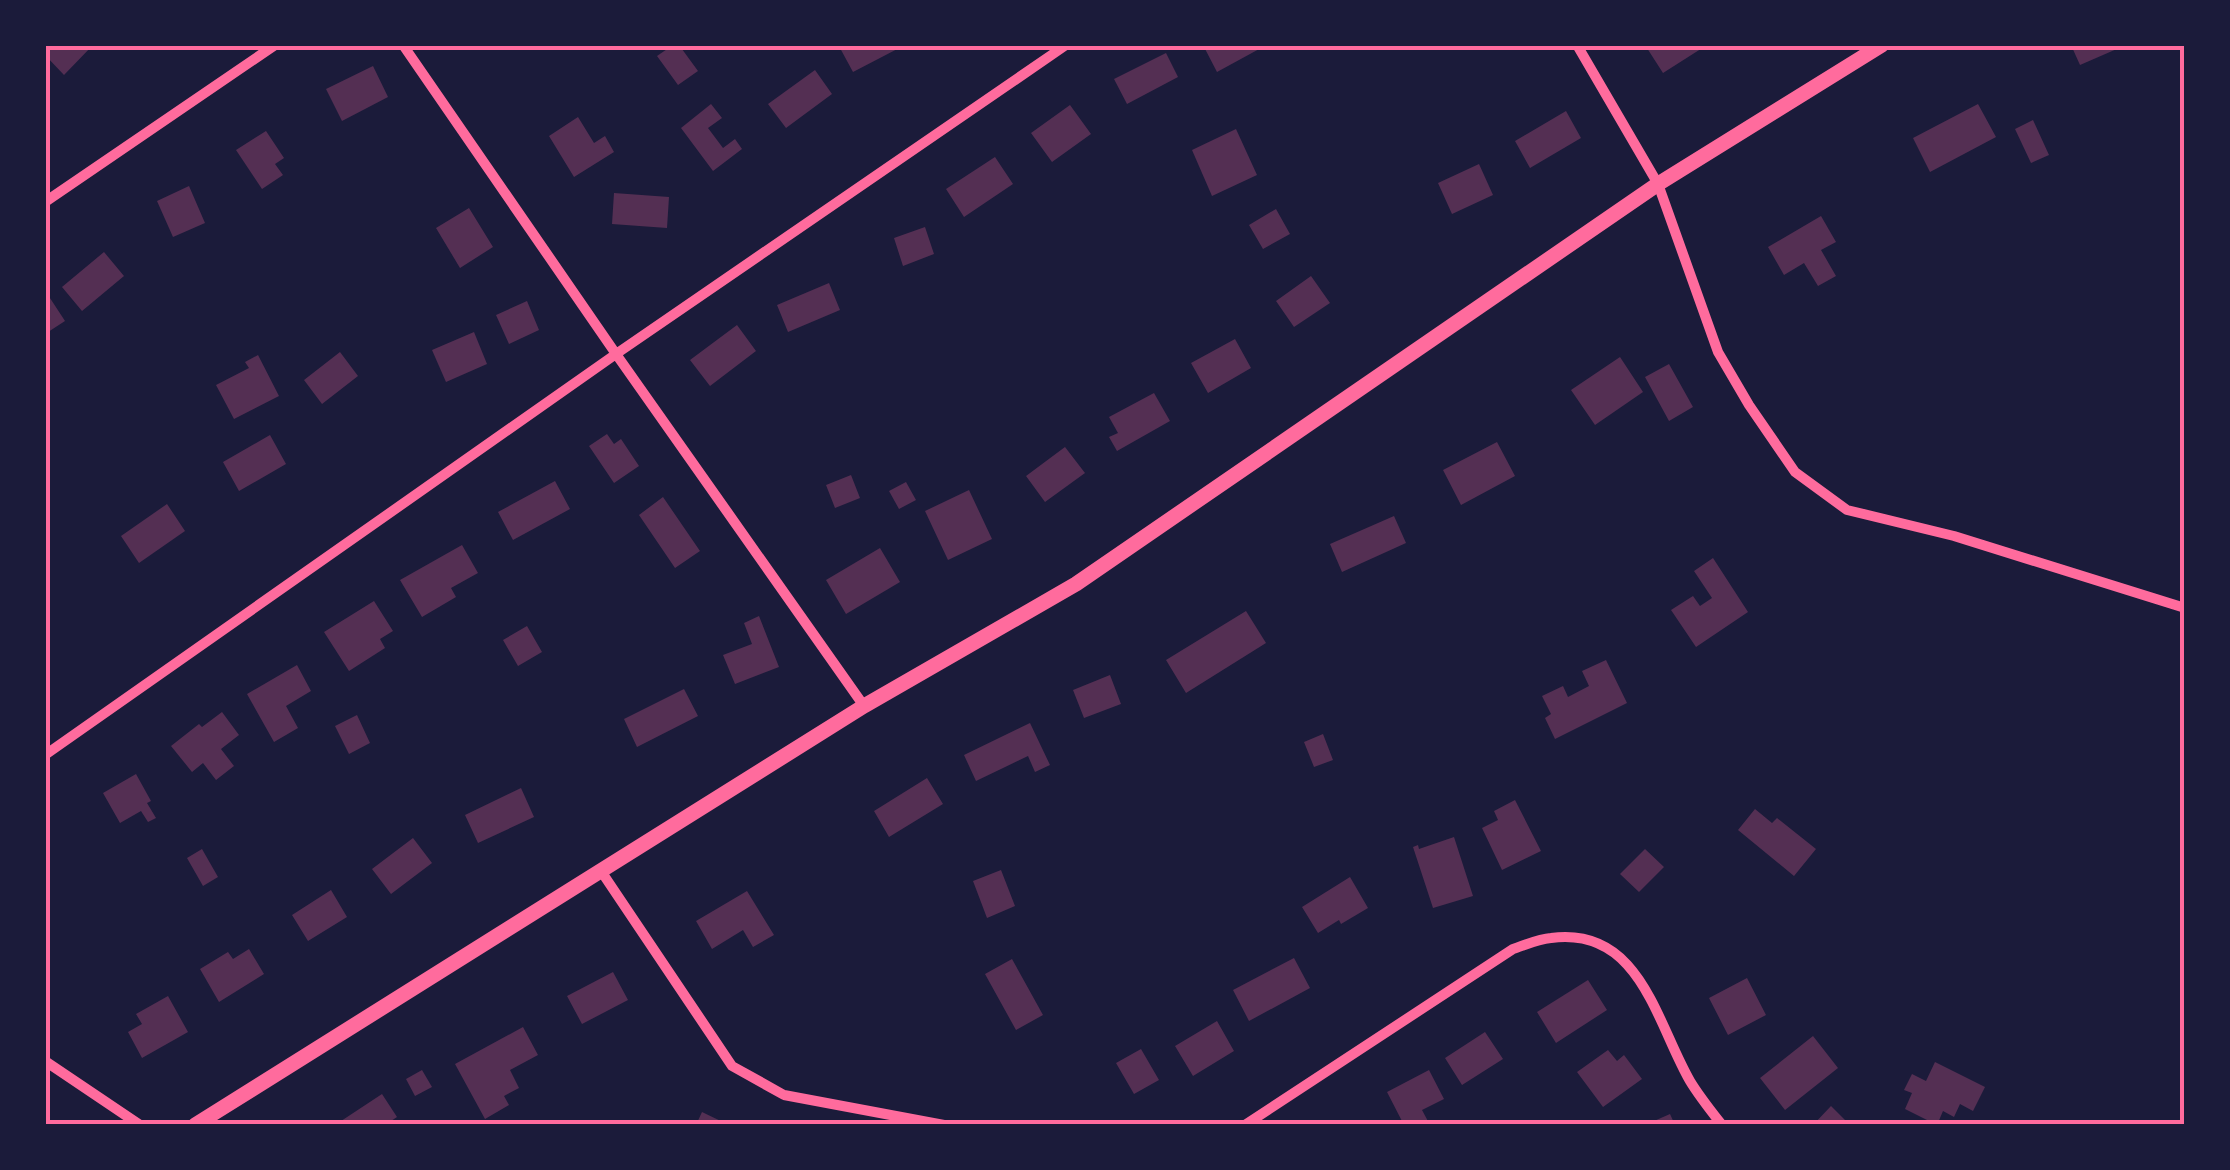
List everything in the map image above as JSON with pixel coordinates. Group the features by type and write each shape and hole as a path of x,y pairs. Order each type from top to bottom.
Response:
{"street":[{"path":"45,202 275,45"},
{"path":"403,45 864,706"},
{"path":"45,755 616,354 1066,45"},
{"path":"1577,45 1658,184 1718,352 1749,406 1795,472 1847,510 1954,536 2185,608"},
{"path":"194,1125 864,706 1076,584 1658,184 1882,45"},
{"path":"602,870 732,1066 784,1095 944,1125"},
{"path":"1245,1125 1513,948 1551,938 1586,939 1619,954 1642,982 1690,1081 1722,1125"},
{"path":"45,1061 140,1125"}],"building":[{"path":"49,45 93,45 64,75 45,55"},
{"path":"679,45 698,71 678,85 657,56"},
{"path":"905,45 853,72 840,48"},
{"path":"1203,45 1259,45 1261,48 1217,72"},
{"path":"1645,45 1707,45 1663,73"},
{"path":"2071,45 2126,45 2080,65"},
{"path":"1166,53 1178,77 1127,104 1114,79"},
{"path":"373,66 388,97 342,121 326,89"},
{"path":"815,70 832,94 786,128 768,104"},
{"path":"711,104 722,118 708,128 723,148 735,139 742,149 713,171 681,128"},
{"path":"1978,104 1996,137 1930,172 1913,138"},
{"path":"1070,105 1091,134 1052,162 1031,133"},
{"path":"1566,111 1581,138 1530,168 1515,141"},
{"path":"578,117 594,143 605,136 614,152 574,177 549,136"},
{"path":"2033,120 2049,155 2031,163 2015,129"},
{"path":"1236,129 1257,175 1212,196 1192,150"},
{"path":"266,131 284,158 275,164 283,175 262,189 236,150"},
{"path":"995,157 1013,184 964,217 946,189"},
{"path":"1479,164 1493,195 1452,214 1438,183"},
{"path":"189,186 205,223 173,237 157,201"},
{"path":"614,193 669,197 667,228 612,224"},
{"path":"469,208 493,247 460,268 436,228"},
{"path":"1276,209 1290,234 1263,249 1249,225"},
{"path":"1821,216 1836,242 1821,250 1836,276 1818,286 1804,263 1784,275 1768,247"},
{"path":"925,227 934,254 903,266 894,238"},
{"path":"104,252 124,276 82,311 62,287"},
{"path":"1311,276 1330,303 1294,327 1276,301"},
{"path":"829,283 840,310 788,332 777,305"},
{"path":"48,295 65,321 45,334 45,297"},
{"path":"527,301 539,330 509,344 496,315"},
{"path":"737,325 756,351 710,386 690,360"},
{"path":"474,332 487,364 446,382 432,350"},
{"path":"1235,339 1251,368 1208,393 1191,363"},
{"path":"340,352 358,376 322,404 304,380"},
{"path":"258,355 279,396 234,419 216,385 249,368 245,362"},
{"path":"1620,357 1643,392 1595,425 1571,390"},
{"path":"1669,364 1693,407 1669,421 1645,377"},
{"path":"1154,393 1170,421 1117,451 1109,437 1118,433 1109,417"},
{"path":"607,434 614,444 621,439 639,466 614,483 589,446"},
{"path":"270,435 286,464 239,491 223,462"},
{"path":"1497,442 1515,476 1461,505 1443,470"},
{"path":"1065,447 1085,473 1045,502 1026,476"},
{"path":"851,475 860,498 835,508 826,485"},
{"path":"555,481 570,509 513,540 498,512"},
{"path":"906,482 916,500 899,509 889,491"},
{"path":"969,490 992,539 948,560 925,511"},
{"path":"663,497 700,551 675,568 639,515"},
{"path":"167,504 185,531 139,563 121,536"},
{"path":"1394,516 1406,543 1342,572 1330,544"},
{"path":"462,545 478,573 451,588 456,597 422,617 400,580"},
{"path":"880,548 900,582 846,614 826,580"},
{"path":"1713,558 1748,612 1696,647 1671,610 1693,596 1700,606 1712,598 1694,571"},
{"path":"374,601 393,631 380,639 385,648 349,671 324,632"},
{"path":"1246,611 1266,643 1186,693 1166,660"},
{"path":"759,616 779,667 735,684 723,655 752,644 744,623"},
{"path":"527,626 542,652 518,666 503,640"},
{"path":"1606,660 1627,703 1555,739 1545,718 1551,714 1542,696 1563,686 1568,697 1589,686 1582,671"},
{"path":"297,665 311,691 286,706 298,728 274,742 247,694"},
{"path":"1110,675 1121,704 1084,718 1073,690"},
{"path":"684,689 698,716 637,747 624,719"},
{"path":"222,712 239,735 221,749 234,766 216,780 203,763 192,772 171,746"},
{"path":"357,715 370,743 349,754 335,726"},
{"path":"1030,723 1050,765 1035,772 1028,756 976,781 964,755"},
{"path":"1323,734 1333,760 1314,767 1304,742"},
{"path":"136,774 156,818 148,822 141,811 120,823 103,793"},
{"path":"927,778 943,804 889,837 874,811"},
{"path":"521,788 534,817 478,843 465,815"},
{"path":"1515,800 1541,851 1502,870 1482,828 1498,820 1494,811"},
{"path":"1755,809 1772,823 1777,818 1816,849 1794,876 1738,830"},
{"path":"1454,837 1473,896 1433,908 1413,847 1418,845 1419,849"},
{"path":"413,838 432,863 391,894 372,869"},
{"path":"202,849 218,877 203,886 187,858"},
{"path":"1645,849 1664,867 1639,892 1620,874"},
{"path":"1001,870 1015,906 987,918 973,881"},
{"path":"1350,877 1368,908 1318,933 1302,907"},
{"path":"331,890 347,917 308,941 292,915"},
{"path":"747,891 774,935 753,947 743,930 712,949 696,921"},
{"path":"249,949 264,974 219,1002 200,969 228,952 233,959"},
{"path":"1294,958 1310,988 1249,1021 1233,990"},
{"path":"1012,959 1043,1015 1016,1030 985,974"},
{"path":"613,972 628,1000 582,1024 567,996"},
{"path":"1747,978 1766,1015 1728,1035 1709,998"},
{"path":"1588,980 1607,1010 1556,1043 1537,1012"},
{"path":"168,996 188,1032 142,1058 128,1032 142,1024 136,1014"},
{"path":"1217,1021 1234,1051 1193,1076 1175,1046"},
{"path":"523,1027 538,1055 510,1070 519,1088 504,1096 509,1105 485,1119 455,1064"},
{"path":"1485,1032 1503,1059 1462,1085 1445,1058"},
{"path":"1813,1036 1838,1068 1785,1110 1760,1078"},
{"path":"1141,1049 1159,1080 1134,1094 1116,1063"},
{"path":"1608,1050 1617,1061 1624,1055 1642,1079 1603,1107 1577,1072"},
{"path":"1935,1062 1985,1087 1973,1111 1960,1104 1954,1117 1943,1111 1937,1125 1905,1109 1912,1093 1904,1090 1912,1074 1926,1081"},
{"path":"422,1070 432,1087 415,1096 406,1079"},
{"path":"1429,1070 1444,1099 1422,1110 1430,1125 1404,1125 1387,1092"},
{"path":"382,1094 397,1117 385,1125 335,1125"},
{"path":"1831,1106 1850,1125 1813,1125"},
{"path":"702,1112 729,1125 696,1125"},
{"path":"1670,1114 1675,1125 1645,1125"}]}
